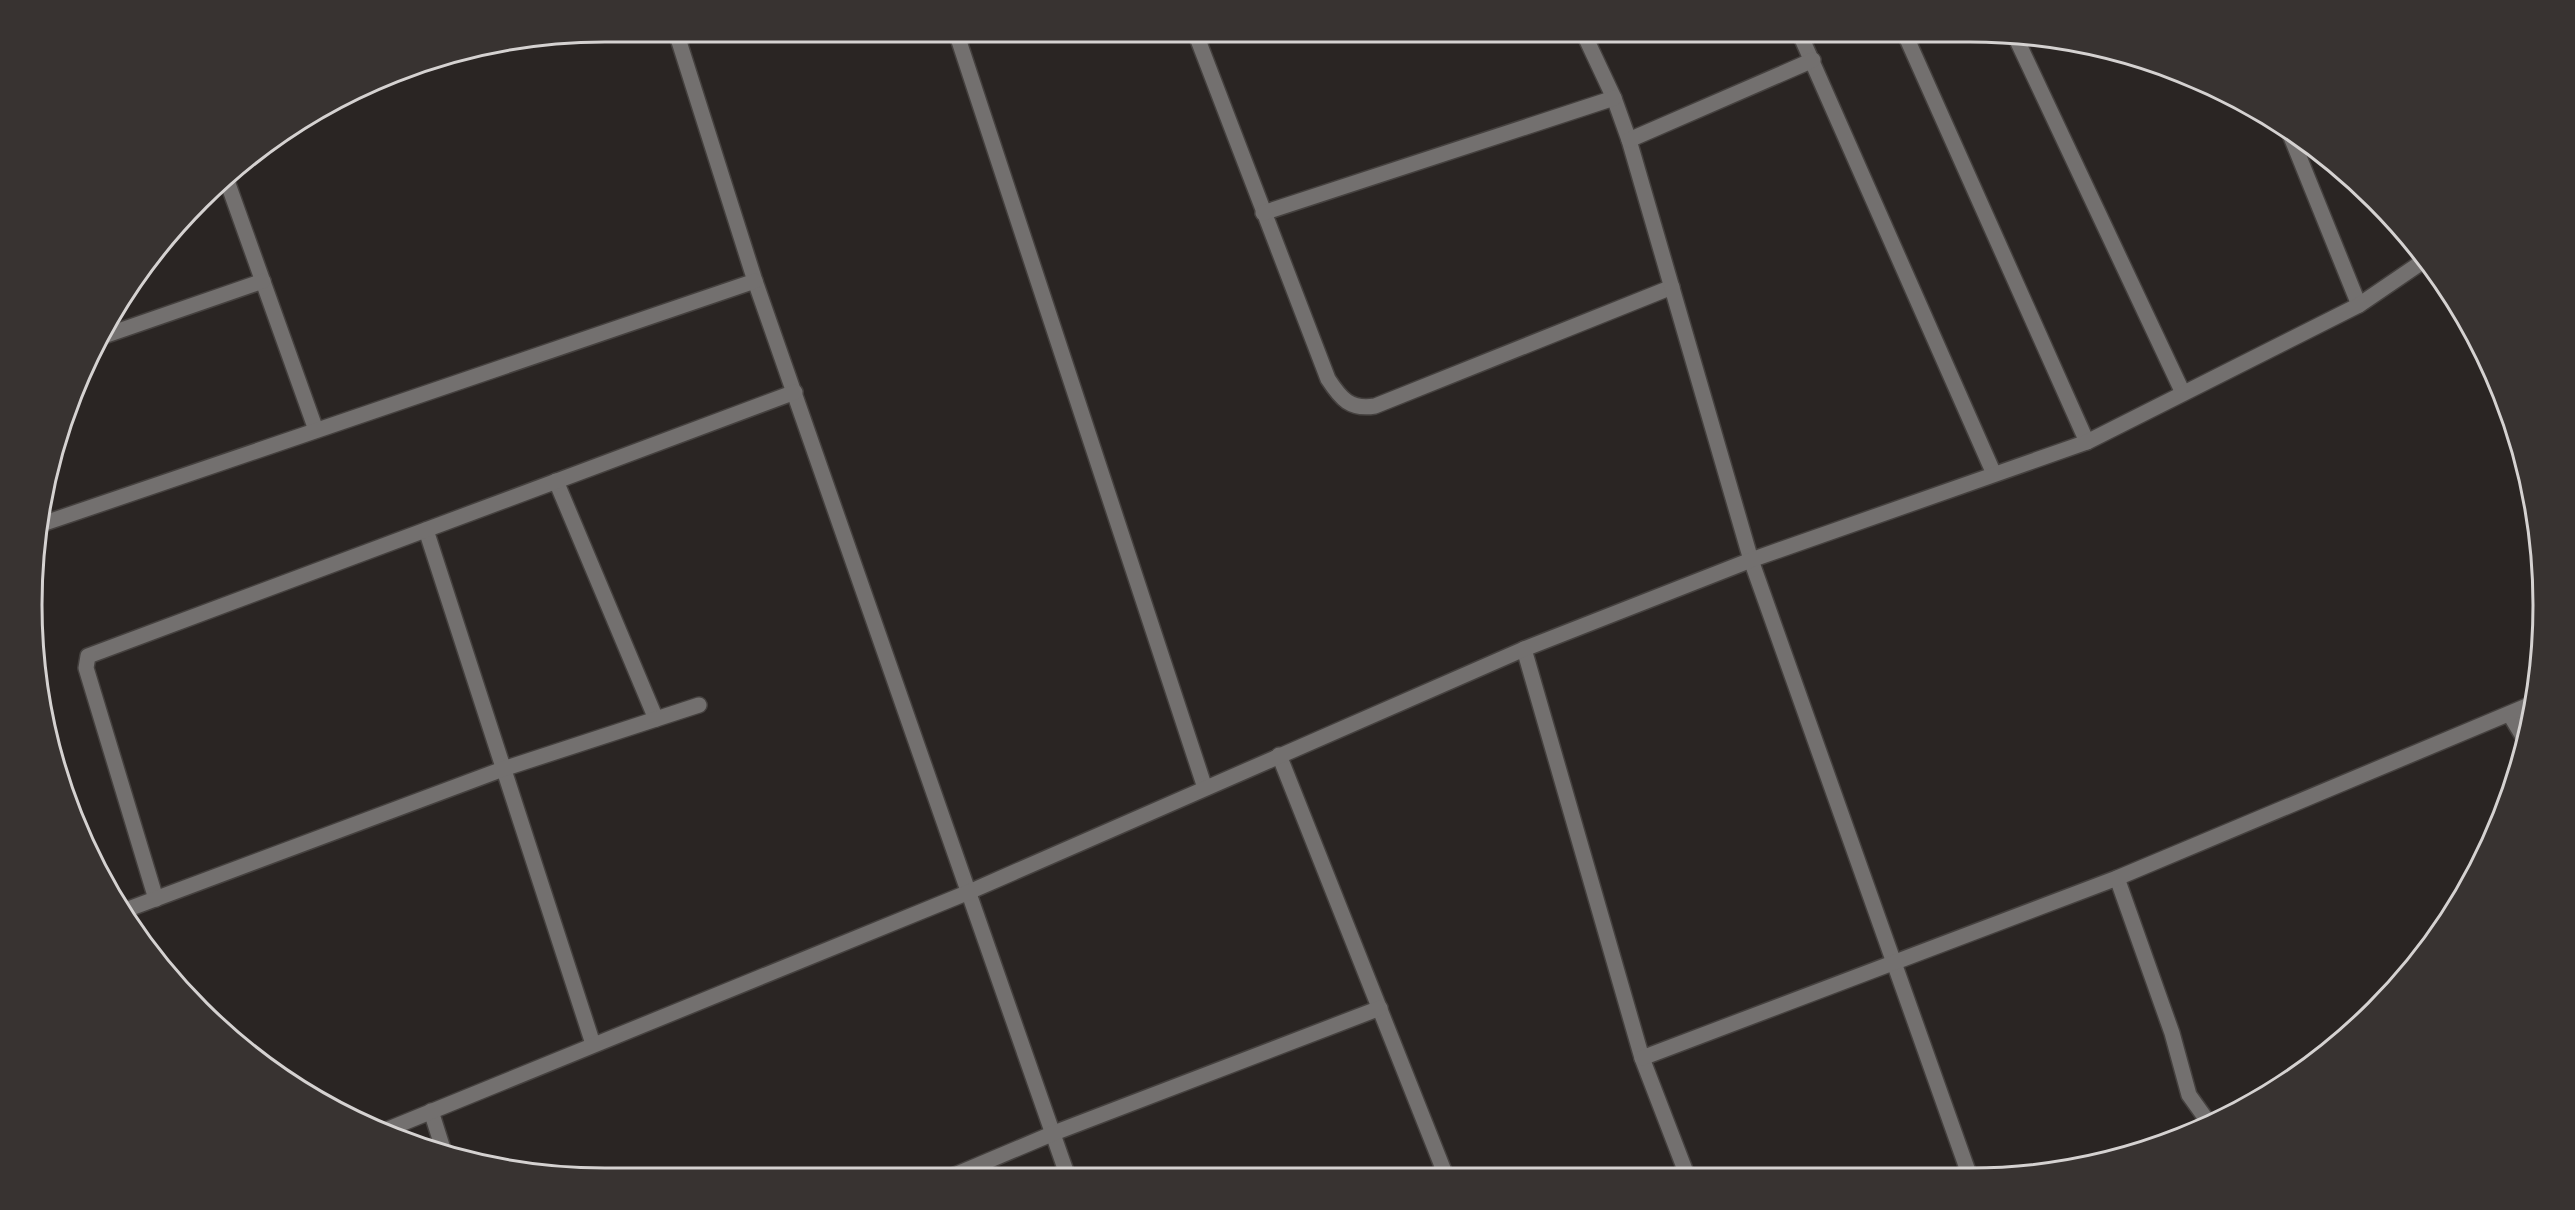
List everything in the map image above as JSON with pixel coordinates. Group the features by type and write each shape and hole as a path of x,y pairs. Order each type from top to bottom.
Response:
{"street":[{"path":"679,42 755,281 1065,1168"},
{"path":"959,42 1205,788"},
{"path":"1199,42 1328,379 1348,404 1363,408 1376,406 1672,287"},
{"path":"1588,42 1614,98 1629,140 1751,560 1967,1168"},
{"path":"1804,42 1995,474"},
{"path":"1908,42 2087,442"},
{"path":"2019,44 2183,393"},
{"path":"1629,140 1814,60"},
{"path":"1263,213 1614,98"},
{"path":"2294,145 2358,305"},
{"path":"229,187 316,430"},
{"path":"394,1127 969,892 1524,649 1751,560 2087,442 2358,305 2419,264"},
{"path":"112,333 263,281"},
{"path":"49,522 755,281"},
{"path":"156,899 86,668 88,656 795,392"},
{"path":"556,481 656,719"},
{"path":"426,530 593,1044"},
{"path":"1524,649 1642,1058 1685,1168"},
{"path":"131,908 503,769 699,705"},
{"path":"1642,1058 2117,878 2523,708"},
{"path":"2510,715 2519,730"},
{"path":"1279,755 1443,1168"},
{"path":"2117,878 2172,1033 2188,1095 2204,1116"},
{"path":"971,1168 1054,1133 1380,1008"},
{"path":"431,1111 441,1143"}]}
